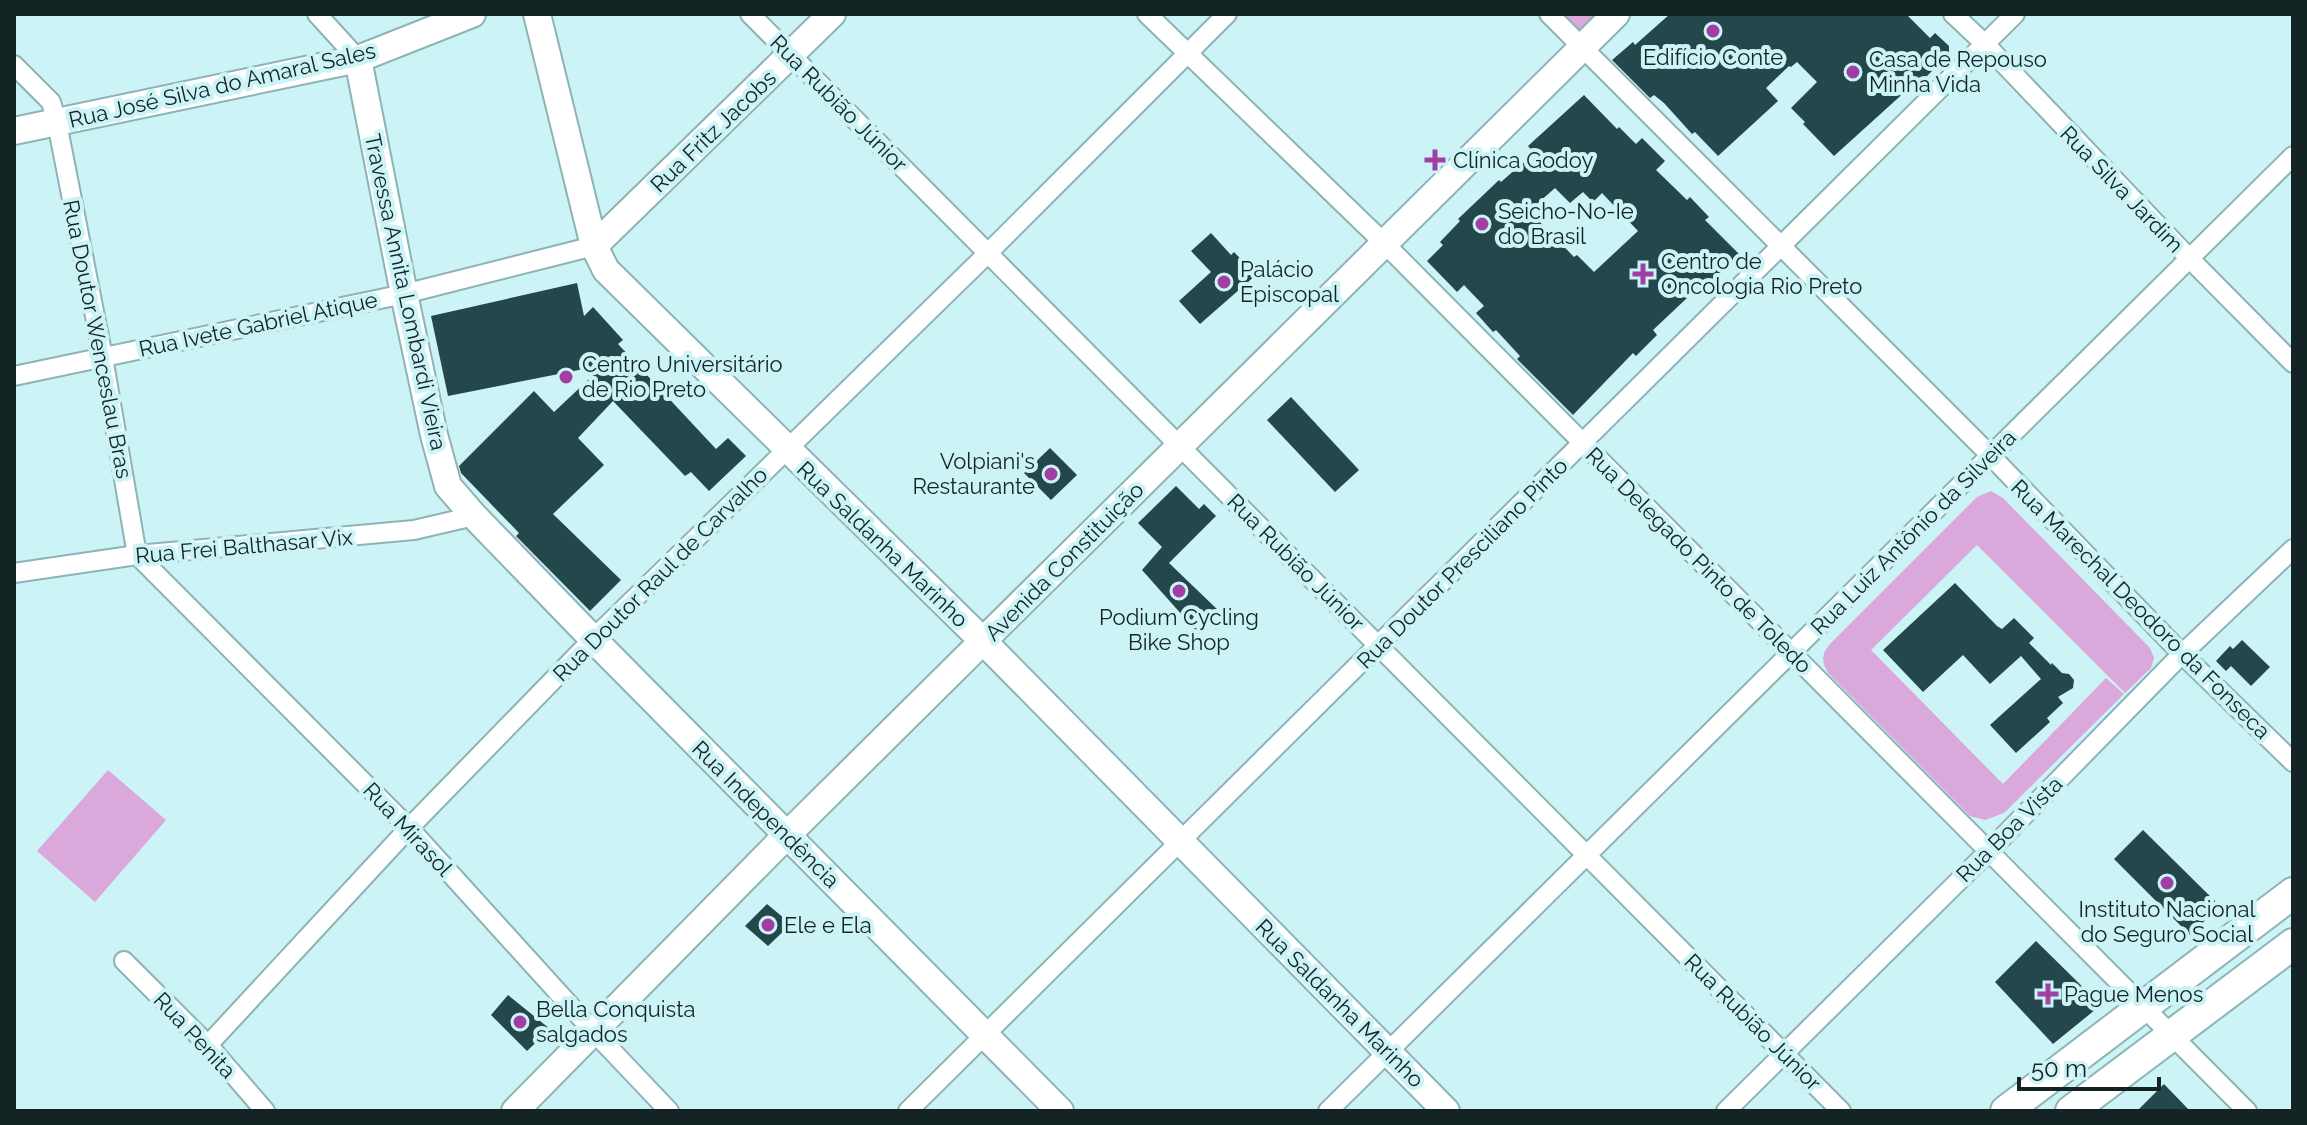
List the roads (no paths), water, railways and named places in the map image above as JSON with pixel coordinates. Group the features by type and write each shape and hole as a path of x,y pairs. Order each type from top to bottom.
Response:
{"main road":[{"path":"2006,1111 2293,893"},
{"path":"2071,1111 2293,944"}],"street":[{"path":"317,14 358,59"},
{"name":"Rua Saldanha Marinho","path":"537,14 594,246 606,270 983,641 1446,1111"},
{"name":"Rua Rubião Júnior","path":"750,14 1841,1111"},
{"name":"Rua Fritz Jacobs","path":"594,246 832,14"},
{"name":"Rua Delegado Pinto de Toledo","path":"1147,14 1384,243 2247,1111"},
{"name":"Rua Doutor Raul de Carvalho","path":"208,1045 409,828 593,639 989,252 1227,14"},
{"name":"Rua Marechal Deodoro da Fonseca","path":"1549,14 1990,455 2182,654 2293,762"},
{"name":"Avenida Constituição","path":"515,1111 787,835 1616,14"},
{"name":"Rua Silva Jardim","path":"1953,14 2293,363"},
{"name":"Rua Doutor Presciliano Pinto","path":"908,1111 2015,14"},
{"name":"Rua José Silva do Amaral Sales","path":"14,131 358,59 463,16"},
{"name":"Travessa Annita Lombardi Vieira","path":"358,59 434,435 448,486 474,516"},
{"path":"14,65 51,102 57,123"},
{"name":"Rua Doutor Wenceslau Bras","path":"57,123 103,357 137,555"},
{"name":"Rua Luiz Antônio da Silveira","path":"1328,1111 2293,156"},
{"name":"Rua Ivete Gabriel Atique","path":"14,376 404,294 594,246"},
{"name":"Rua Frei Balthasar Vix","path":"14,573 137,555 414,530 474,516"},
{"name":"Rua Independência","path":"474,516 1060,1111"},
{"name":"Rua Boa Vista","path":"1726,1111 1990,850 2182,654 2293,549"},
{"name":"Rua Mirasol","path":"137,555 409,828 669,1111"},
{"name":"Rua Penita","path":"124,961 208,1045 265,1111"}],"place":[{"name":"Edifício Conte","path":"1713,31"},
{"name":"Casa de Repouso Minha Vida","path":"1853,72"},
{"name":"Clínica Godoy","path":"1435,160"},
{"name":"Seicho-No-Ie do Brasil","path":"1482,224"},
{"name":"Centro de Oncologia Rio Preto","path":"1643,274"},
{"name":"Palácio Episcopal","path":"1224,282"},
{"name":"Centro Universitário de Rio Preto","path":"566,377"},
{"name":"Volpiani's Restaurante","path":"1051,474"},
{"name":"Podium Cycling Bike Shop","path":"1179,591"},
{"name":"Instituto Nacional do Seguro Social","path":"2167,883"},
{"name":"Ele e Ela","path":"768,925"},
{"name":"Pague Menos","path":"2048,994"},
{"name":"Bella Conquista salgados","path":"520,1022"}]}
